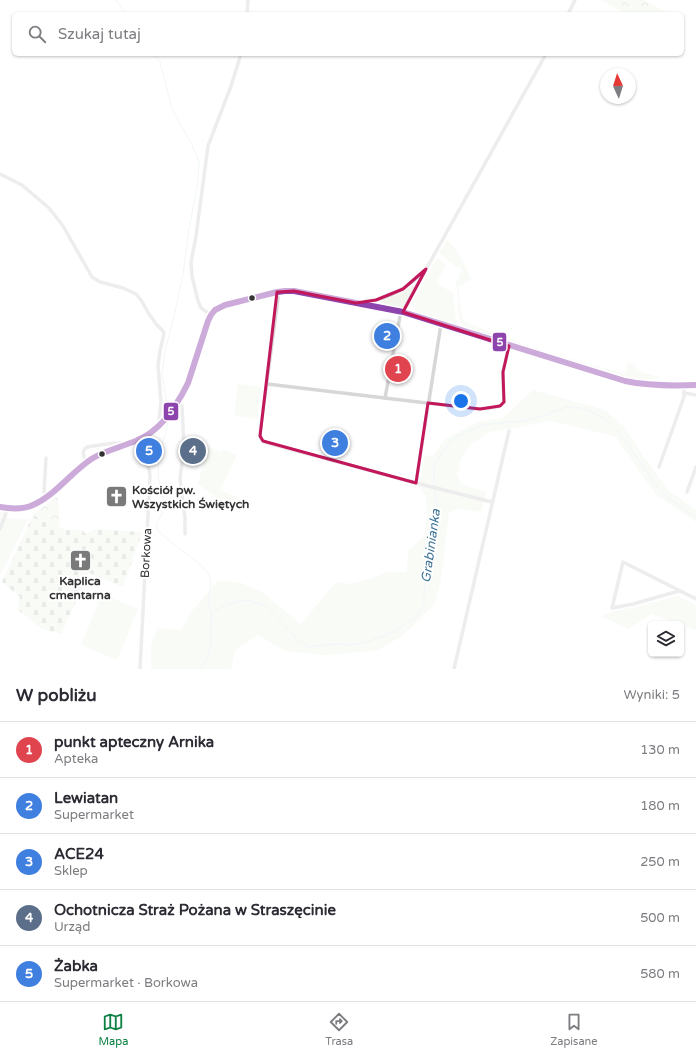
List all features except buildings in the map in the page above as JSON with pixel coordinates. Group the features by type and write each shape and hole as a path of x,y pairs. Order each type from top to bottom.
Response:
{"street":[{"path":"247,12 248,0"},
{"path":"569,12 575,0"},
{"path":"211,315 201,308 198,301 191,272 191,263 208,146 231,86 240,56"},
{"path":"385,398 400,316 545,56"},
{"path":"0,174 22,185 49,208 63,226 92,276 100,282 123,288 136,294 164,333 158,365 161,402 159,417 160,420 163,421"},
{"path":"356,303 376,300 396,293 414,281 426,269"},
{"path":"0,507 24,508 33,506 47,497 87,462 154,431 183,395 188,384 203,333 211,315 218,308 225,305 277,292 294,291 403,312 625,381 658,386 696,386"},
{"path":"277,292 278,298 260,436 263,441 492,502"},
{"path":"416,482 441,324"},
{"path":"267,384 429,404 480,409 494,408 503,405 505,399 503,372 509,346"},
{"path":"659,468 684,397 684,386"},
{"path":"684,393 696,395"},
{"path":"176,404 182,406 184,442 180,479 185,518 185,534"},
{"path":"454,669 509,430"},
{"name":"Borkowa","path":"137,440 144,454 150,476 140,669"},
{"path":"87,462 83,453 84,449 87,447 114,443 129,443"},
{"path":"46,458 44,492 47,497"},
{"path":"687,492 696,467"},
{"path":"0,528 8,508"},
{"path":"680,591 633,604 612,608 623,562 696,599"}],"highlighted area":[{"path":"426,269 403,312 509,346 503,372 504,402 500,406 480,409 428,403 416,483 263,441 260,436 277,292 294,291 356,303 376,300 403,289"}],"green space":[{"path":"600,0 624,0 619,10"},
{"path":"624,0 643,0 667,12 623,12 619,10"},
{"path":"447,240 461,258 471,279 458,288 462,318 465,321 492,333 544,351 625,374 628,363 635,364 637,371 662,378 653,379 649,382 614,375 462,326 459,316 456,280 458,280 458,274 462,272 460,267 456,267 439,253"},
{"path":"437,258 446,265 436,283 453,293 455,324 418,312 413,306 413,301"},
{"path":"414,286 414,288 402,307 400,308 381,304 380,302 399,294"},
{"path":"238,384 261,387 257,419 234,416"},
{"path":"533,390 605,410 623,426 669,491 696,510 696,522 656,495 615,436 550,421 487,433 471,445 461,458 457,474 461,484 486,492 481,512 460,509 449,512 441,579 436,602 402,636 378,650 324,655 285,651 258,635 235,650 231,669 151,669 151,646 157,628 181,630 191,612 218,581 239,582 262,592 301,624 336,582 348,584 371,579 387,572 407,572 408,551 424,536 427,518 426,497 419,487 424,456 434,455 444,440 479,422 503,418"},
{"path":"208,447 221,452 223,449 237,455 220,490 239,498 236,509 227,501 216,497 198,484"},
{"path":"58,496 59,526 33,514"},
{"path":"0,512 4,512 1,518 28,519 1,574 0,574"},
{"path":"33,515 66,530 82,530 86,534 93,529 142,532 123,587 89,573 61,634 42,629 17,609 20,597 2,582"},
{"path":"102,594 138,609 117,660 81,645"},
{"path":"677,596 696,605 696,630 684,626 684,621 670,621 651,614 628,629 601,616 614,611 636,607"}],"waterway":[{"path":"116,0 125,12"},
{"path":"155,56 160,62 172,109 192,145 199,162 198,180 188,235 183,274 165,351 162,374 168,413"},
{"name":"Grabinianka","path":"434,485 435,463 449,443 457,436 483,425 522,421 540,417 566,407 580,408 592,412 607,420 619,432 657,486 666,496 696,517"},
{"path":"168,418 158,461 159,480 164,508 156,525 159,532 203,567 207,572 211,580 209,601 212,617"},
{"name":"Grabinianka","path":"201,669 208,655 211,643 211,619 216,610 244,600 266,606 298,640 309,647 336,644 352,645 367,642 394,632 416,617 424,605 424,589 428,571 431,534 436,527 438,511 434,488"}],"transit line":[{"name":"5","path":"0,507 16,509 33,505 57,489 78,469 93,458 148,435 169,415 185,389 208,321 215,310 225,305 277,292 294,291 403,312 625,381 660,385 696,385"}],"place":[{"name":"Lewiatan","path":"387,336"},
{"name":"punkt apteczny Arnika","path":"398,369"},
{"name":"ACE24","path":"335,443"},
{"name":"Żabka","path":"149,451"},
{"name":"Ochotnicza Straż Pożana w Straszęcinie","path":"193,451"},
{"name":"Kościół pw. Wszystkich Świętych","path":"116,497"},
{"name":"Kaplica cmentarna","path":"80,560"}]}
